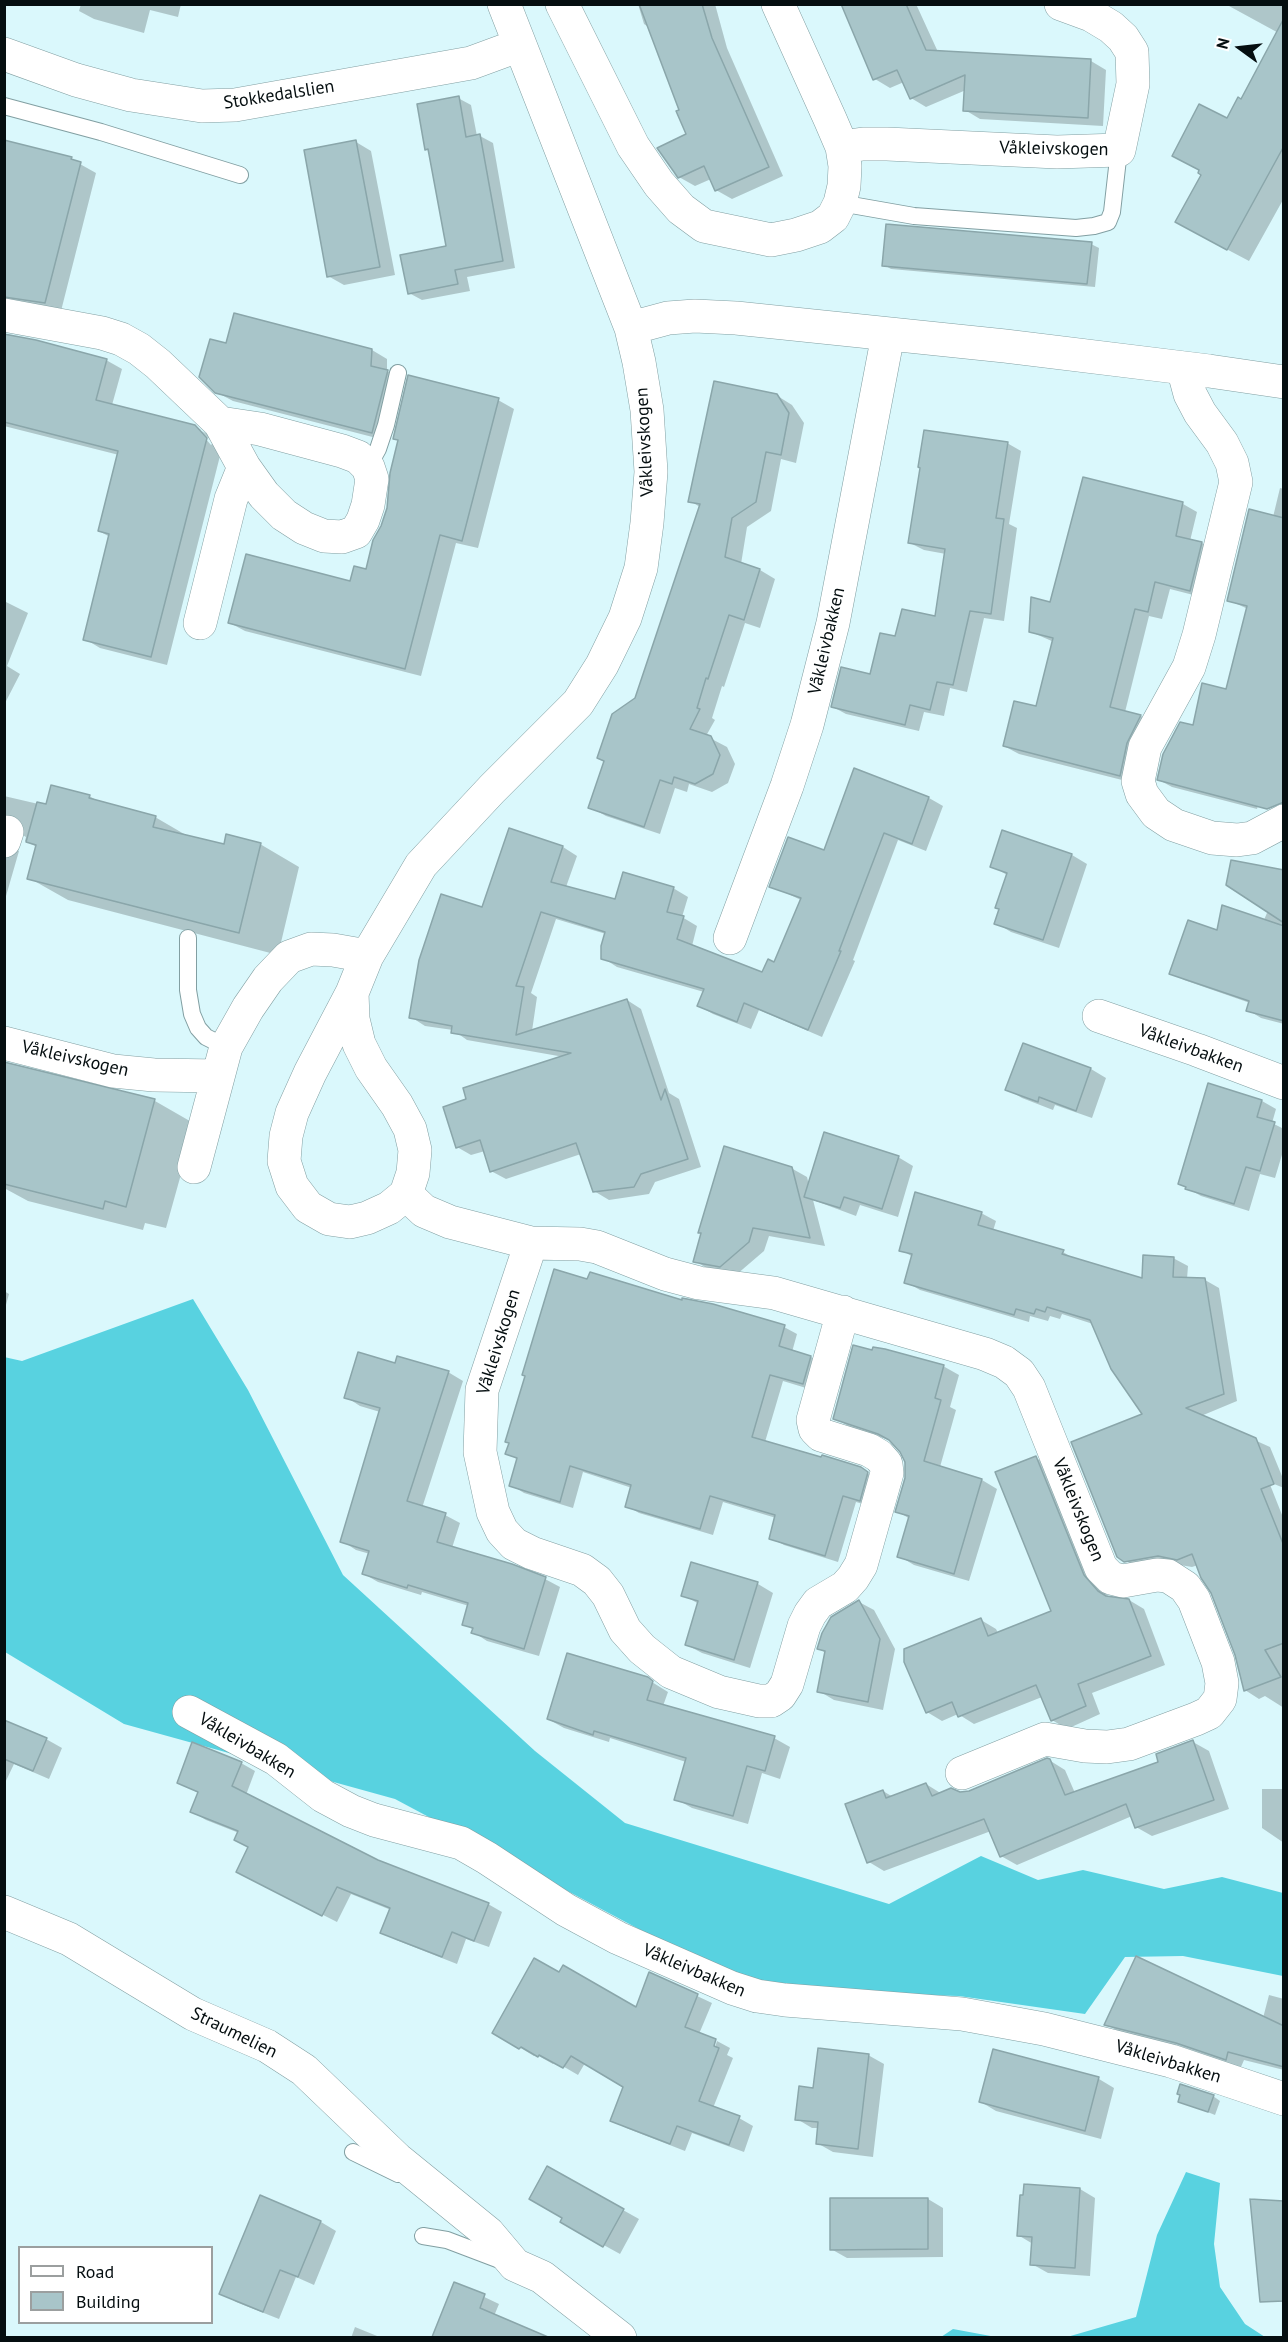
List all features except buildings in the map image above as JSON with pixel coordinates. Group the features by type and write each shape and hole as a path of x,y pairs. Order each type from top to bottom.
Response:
{"street":[{"name":"Våkleivskogen","path":"352,993 352,1019 359,1044 371,1068 397,1105 410,1130 415,1150 413,1173 406,1194 389,1208 367,1218 350,1222 329,1219 308,1207 292,1186 284,1161 286,1136 292,1113 352,993 367,956 421,865 492,789 578,704 602,664 625,618 641,568 647,523 651,472 647,410 631,328 504,4"},
{"path":"562,4 633,147 673,201 704,226 771,240 820,227 832,217 840,203 845,166 842,147 778,4"},
{"name":"Våkleivskogen","path":"842,147 887,144 1058,152 1119,150 1133,84 1132,52 1100,12 1061,4"},
{"name":"Stokkedalslien","path":"4,54 76,80 131,95 202,106 235,105 471,63 520,45"},
{"path":"4,315 102,333 121,339 139,349 158,363 219,423 244,467 264,495 284,515 303,528 324,536 342,537 356,532 363,520 372,479 368,467 358,457 260,429 219,423"},
{"path":"631,328 668,318 694,316 747,319 1005,346 1284,382"},
{"name":"Våkleivbakken","path":"730,938 787,786 807,725 832,623 888,335"},
{"path":"1183,368 1190,394 1200,413 1222,443 1232,463 1236,482 1217,566 1189,667 1145,747 1138,781 1142,794 1156,813 1174,825 1212,838 1237,840 1252,838 1284,821"},
{"path":"200,623 231,499 244,467"},
{"path":"194,1167 222,1061 248,1008 268,979 288,957 311,949 367,956"},
{"name":"Våkleivbakken","path":"1099,1016 1284,1083"},
{"name":"Våkleivskogen","path":"4,1043 113,1071 154,1075 222,1061"},
{"name":"Våkleivskogen","path":"406,1194 424,1211 450,1222 531,1243 580,1244 597,1247 657,1271 699,1283 774,1293 985,1354 1004,1362 1019,1373 1029,1388 1101,1568 1111,1578 1123,1581 1157,1575 1174,1578 1185,1587 1194,1600 1218,1662 1222,1683 1220,1699 1209,1713 1129,1744 1107,1747 1085,1746 1045,1739 962,1773"},
{"name":"Våkleivskogen","path":"531,1243 482,1390 480,1452 493,1512 502,1531 514,1544 532,1553 582,1570 597,1581 608,1595 625,1630 642,1649 671,1672 729,1695 759,1701 771,1701 780,1695 787,1684 804,1626 810,1614 818,1603 845,1587 854,1578 861,1565 887,1473 885,1464 879,1456 869,1450 821,1434 815,1429 813,1420 843,1312"},
{"name":"Våkleivbakken","path":"189,1712 276,1759 324,1796 351,1811 374,1820 461,1843 487,1857 566,1910 618,1938 732,1988 757,1996 784,2000 962,2014 1044,2029 1171,2061 1284,2099"},
{"name":"Straumelien","path":"4,1912 69,1939 194,2014 267,2046 304,2070 397,2159 488,2234 515,2265 542,2277 620,2337"}],"lane":[{"path":"4,106 100,132 240,175"},
{"path":"840,203 914,216 1076,228 1094,226 1107,222 1112,212 1119,150"},
{"path":"368,467 383,433 398,373"},
{"path":"188,938 188,981 192,1014 198,1028 222,1061"},
{"name":"Straumelien","path":"353,2152 437,2193"},
{"name":"Straumelien","path":"423,2236 447,2240 515,2265"}],"shaded area":[{"path":"193,1299 248,1390 343,1575 535,1751 625,1823 889,1904 981,1856 1038,1880 1083,1870 1164,1889 1222,1877 1283,1893 1283,1976 1183,1956 1125,1957 1085,2014 959,1996 816,1992 731,1975 665,1943 395,1799 124,1724 5,1652 4,1357 22,1361"},
{"path":"1186,2172 1220,2183 1214,2244 1220,2287 1245,2324 1265,2337 1067,2337 1136,2317 1157,2235"},
{"path":"953,2329 996,2337 941,2337"}]}
